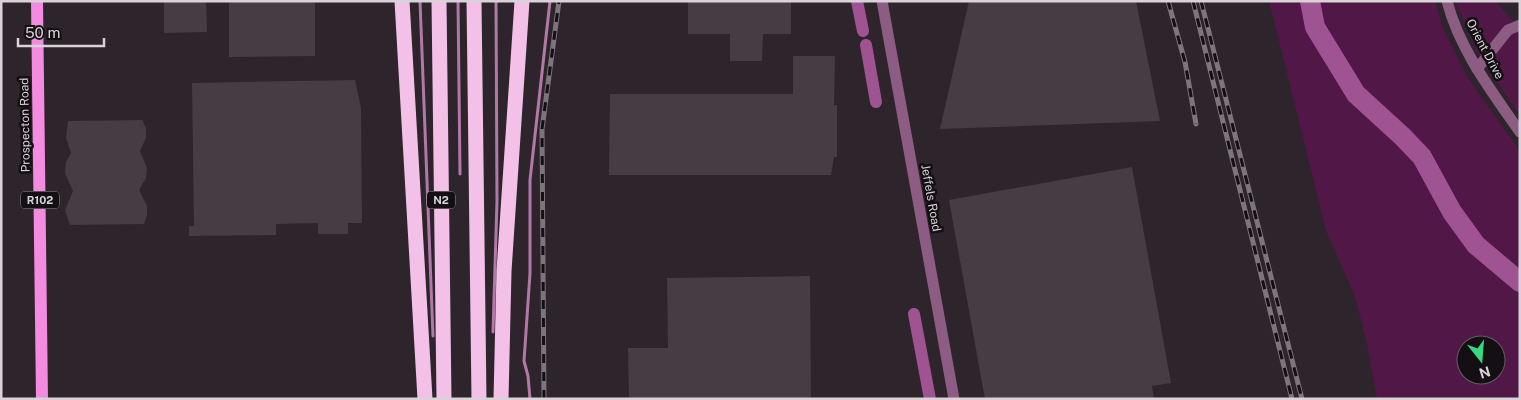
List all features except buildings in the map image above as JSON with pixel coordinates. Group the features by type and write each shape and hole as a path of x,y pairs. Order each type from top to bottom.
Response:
{"highway":[{"path":"402,1 425,399"},
{"name":"N2","path":"439,1 444,399"},
{"path":"474,1 479,399"},
{"path":"501,399 504,272 522,1"}],"main road":[{"name":"Prospecton Road","path":"37,1 42,399"}],"street":[{"name":"Jeffels Road","path":"882,1 954,399"},
{"name":"Orient Drive","path":"1447,1 1477,69 1520,132"},
{"path":"1477,69 1508,30 1520,25"}],"shaded area":[{"path":"1269,1 1435,1 1443,28 1468,78 1520,151 1520,399 1377,399 1367,344 1355,296 1326,231"},
{"path":"1455,1 1495,1 1520,28 1520,116 1477,52"}],"waterway":[{"path":"420,1 433,336"},
{"path":"458,1 460,174"},
{"path":"493,332 497,201 496,1"},
{"path":"530,399 528,376 524,361 530,273 530,180 550,1"},
{"path":"857,1 863,31"},
{"path":"1310,1 1315,27 1356,94 1422,157 1452,212 1476,245 1520,282"},
{"path":"866,45 876,102"},
{"path":"914,314 930,399"}],"railway":[{"path":"544,399 542,129 559,1"},
{"path":"1168,1 1185,62 1196,124"},
{"path":"1193,1 1292,399"},
{"path":"1201,1 1302,399"}]}
